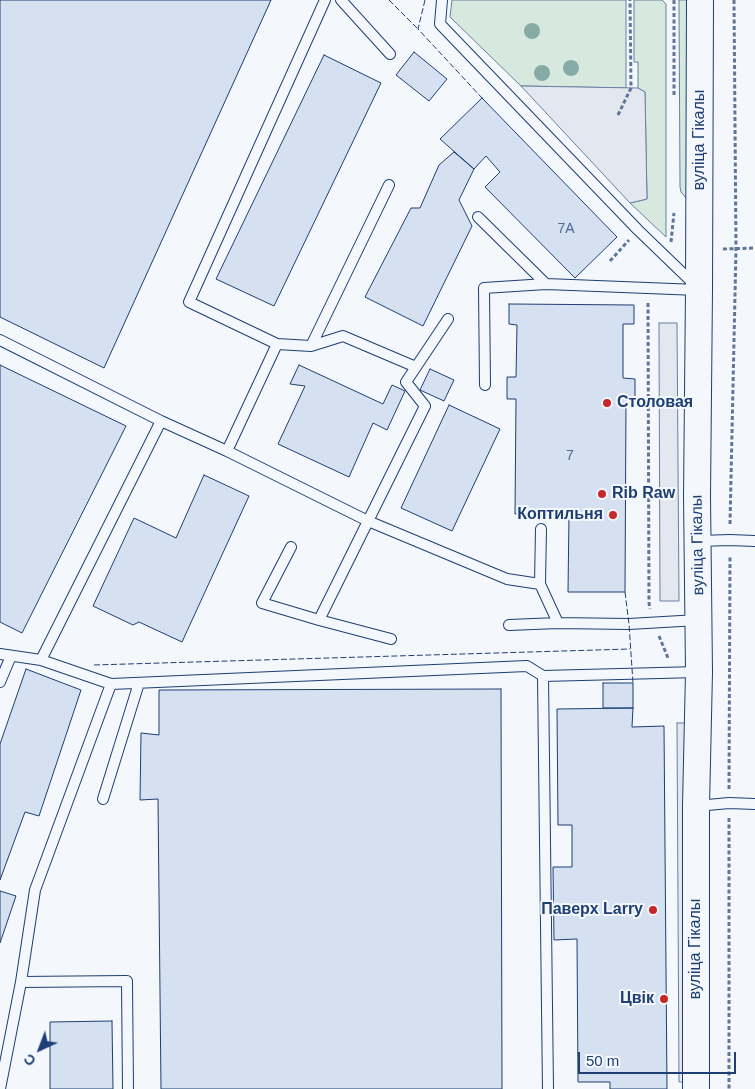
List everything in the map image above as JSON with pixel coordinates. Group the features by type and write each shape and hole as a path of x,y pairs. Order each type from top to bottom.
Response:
{"street":[{"name":"вуліца Гікалы","path":"696,1089 696,806 687,672 699,620 697,496 700,0"}],"lane":[{"path":"325,0 189,302 277,344 311,346 343,336 416,367"},
{"path":"341,0 390,54"},
{"path":"442,0 440,24 638,230 699,290"},
{"path":"311,346 389,185"},
{"path":"478,217 546,284"},
{"path":"485,385 484,288 546,284 699,290"},
{"path":"319,620 425,406 406,382 448,319"},
{"path":"0,340 161,421 227,451 368,521 507,579 540,584"},
{"path":"227,451 277,344"},
{"path":"41,660 161,421"},
{"path":"541,529 540,584 558,623"},
{"path":"698,541 755,541"},
{"path":"291,547 262,603 391,640"},
{"path":"508,625 558,623 629,624 699,620"},
{"path":"0,682 5,655 41,660 111,684 527,666 543,676 632,672 687,672"},
{"path":"543,676 548,1089"},
{"path":"103,799 139,683"},
{"path":"0,1089 21,982 35,890 111,684"},
{"path":"696,806 729,803 755,804"},
{"path":"21,982 127,981 128,1089"}],"path":[{"path":"618,115 630,88 630,0"},
{"path":"669,0 674,5"},
{"path":"664,256 672,240 674,206"},
{"path":"610,260 638,230"},
{"path":"700,248 755,248"},
{"path":"648,288 649,602 653,622 687,672"}],"shaded area":[{"path":"452,0 626,0 626,88 521,86 450,17"},
{"path":"634,0 662,0 666,4 666,237 630,203 647,199 645,92 638,88 638,62 634,62"},
{"path":"679,0 690,0 687,199 681,192 680,187"},
{"path":"521,86 638,88 645,92 647,199 630,203"},
{"path":"659,323 677,323 679,601 660,601"},
{"path":"677,723 694,723 694,1082 679,1082"}],"building":[{"path":"0,0 271,0 104,368 0,317"},
{"path":"414,52 447,79 429,101 396,75"},
{"path":"324,55 381,83 274,306 216,279"},
{"path":"482,98 617,237 575,278 485,187 500,172 486,156 474,169 440,139"},
{"path":"454,152 474,169 459,200 472,226 423,326 365,297 411,208 420,208 439,165"},
{"path":"509,304 634,305 634,324 623,324 623,378 635,379 635,399 626,399 625,592 568,592 569,514 515,514 516,399 507,399 507,377 516,377 517,325 509,324"},
{"path":"0,365 126,426 22,633 0,622"},
{"path":"299,365 383,404 392,385 405,391 387,430 373,423 349,477 278,444 305,386 290,384"},
{"path":"430,369 454,380 444,401 420,390"},
{"path":"449,405 500,429 452,531 401,508"},
{"path":"204,475 249,496 182,642 139,622 133,625 93,606 134,518 176,538"},
{"path":"26,669 81,690 39,816 25,812 0,880 0,744"},
{"path":"603,683 633,683 633,708 603,708"},
{"path":"501,689 502,1089 161,1089 158,799 140,800 141,733 159,735 159,690"},
{"path":"633,708 632,727 664,726 667,1089 610,1089 610,1082 578,1082 577,939 554,940 553,867 572,867 572,825 558,825 557,709"},
{"path":"0,891 16,896 0,943"},
{"path":"112,1021 113,1089 50,1089 50,1022"}],"fence":[{"path":"389,0 418,29"},
{"path":"425,0 418,29 482,98"},
{"path":"625,592 633,683"},
{"path":"94,665 630,649"}],"place":[{"name":"Столовая","path":"607,403"},
{"name":"Rib Raw","path":"602,494"},
{"name":"Коптильня","path":"613,515"},
{"name":"Паверх Larry","path":"653,910"},
{"name":"Цвік","path":"664,999"}]}
